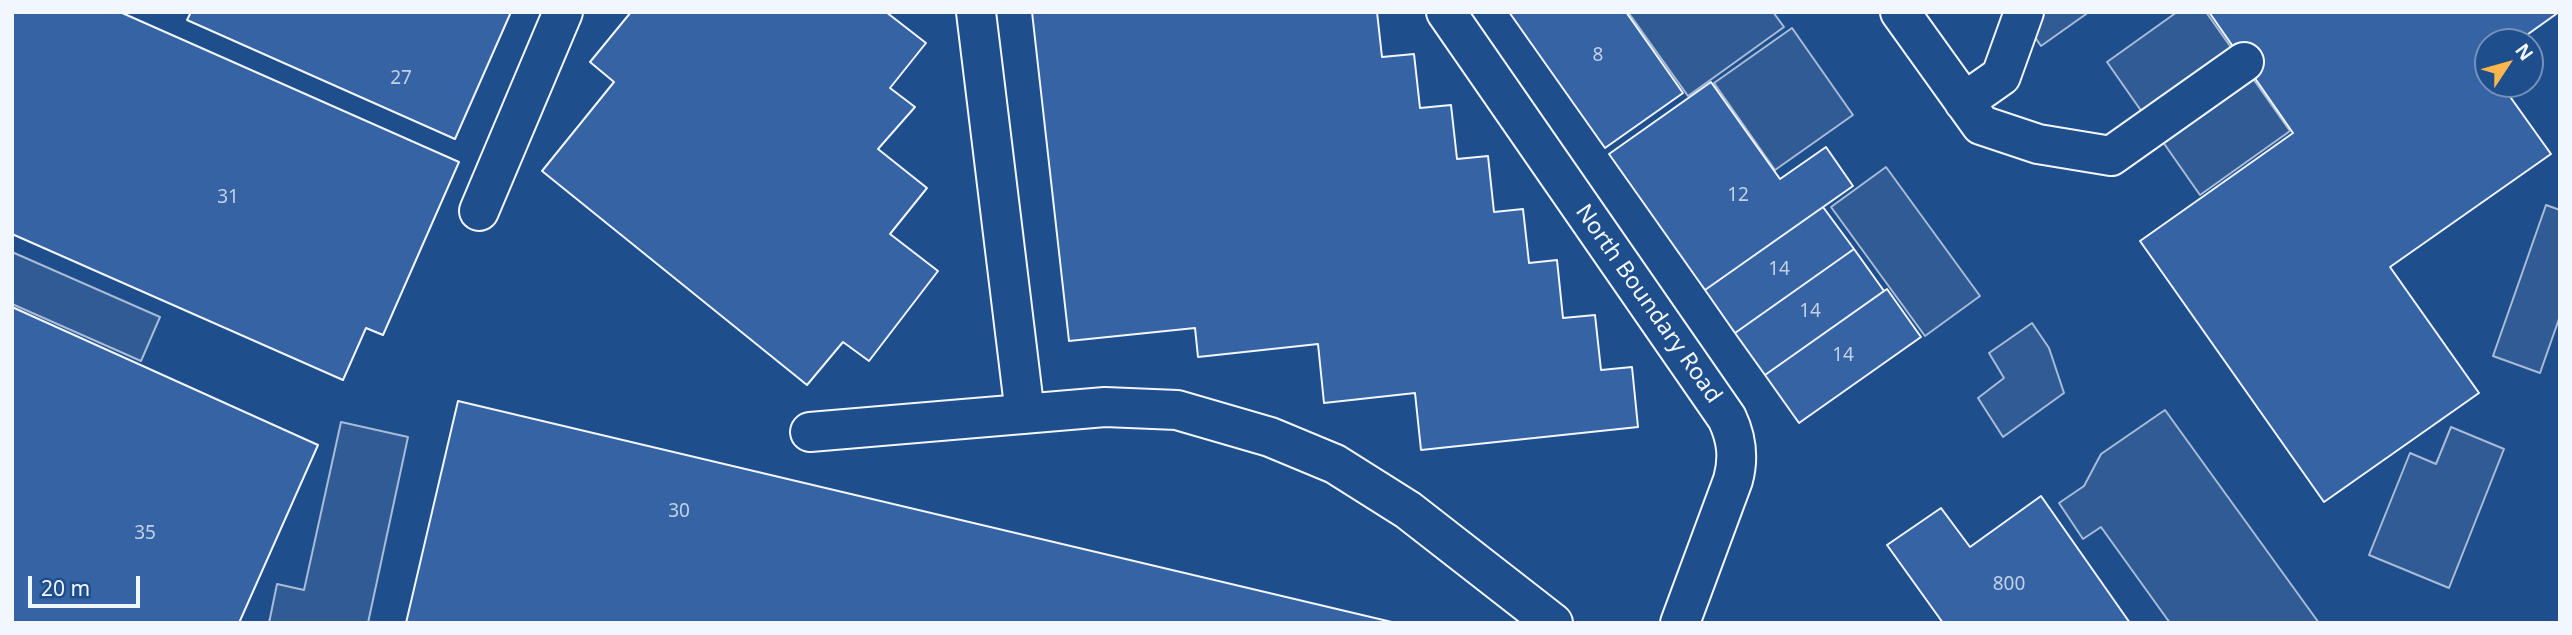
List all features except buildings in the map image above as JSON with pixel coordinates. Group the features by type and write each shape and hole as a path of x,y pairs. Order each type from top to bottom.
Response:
{"street":[{"path":"479,211 563,12"},
{"path":"976,12 1025,414"},
{"name":"North Boundary Road","path":"1447,12 1727,418 1734,435 1737,466 1733,480 1680,623"},
{"path":"1899,12 1981,125 2038,144 2111,156 2244,62"},
{"path":"1964,102 2001,76 2024,12"},
{"path":"810,432 1105,407 1177,411 1238,427 1335,464 1408,510 1553,623"}],"shaded area":[{"path":"1628,12 1773,12 1784,27 1688,96"},
{"path":"2018,12 2089,12 2041,46"},
{"path":"2177,12 2206,12 2290,131 2200,195 2107,62"},
{"path":"1792,28 1853,115 1775,170 1714,83"},
{"path":"1886,167 1980,296 1925,336 1831,207"},
{"path":"2546,205 2560,210 2560,316 2540,373 2493,356"},
{"path":"12,252 160,317 141,361 12,304"},
{"path":"2032,323 2049,348 2064,393 2003,437 1978,398 2004,378 1989,353"},
{"path":"2165,410 2319,623 2170,623 2101,527 2083,539 2059,503 2084,486 2101,454"},
{"path":"341,422 408,437 368,623 269,623 277,584 304,590"},
{"path":"2451,427 2504,449 2449,588 2369,555 2410,453 2436,464"}]}
